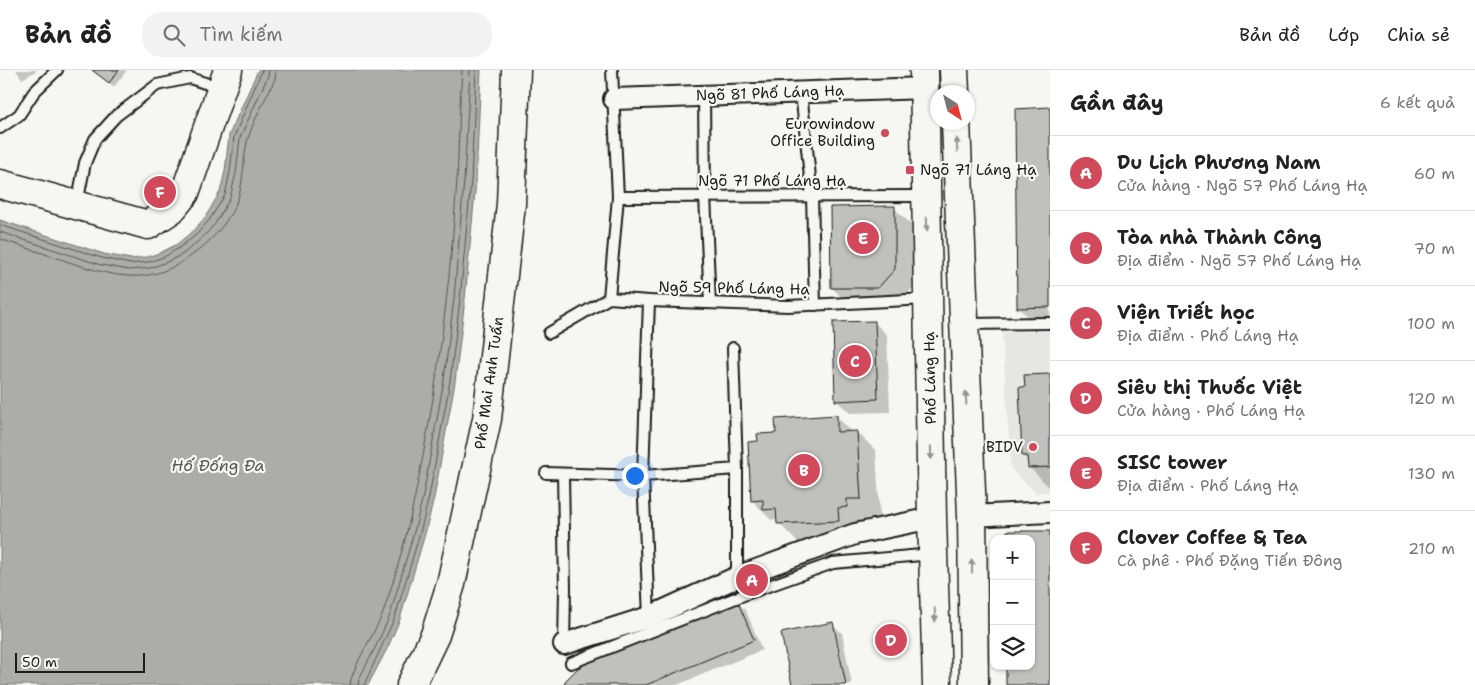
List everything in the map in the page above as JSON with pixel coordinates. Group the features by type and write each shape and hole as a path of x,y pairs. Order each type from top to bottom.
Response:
{"main road":[{"name":"Phố Mai Anh Tuấn","path":"411,685 435,635 451,584 487,419 511,204 516,70"},
{"path":"954,70 955,85"},
{"path":"0,184 148,225 172,210 185,193 225,79"},
{"name":"Phố Láng Hạ","path":"925,79 932,518 937,685"},
{"path":"956,130 972,516 974,685"},
{"path":"928,299 963,312"}],"street":[{"name":"Ngõ 81 Phố Láng Hạ","path":"614,99 801,92 925,79"},
{"path":"972,516 1050,512"},
{"path":"564,644 649,617 737,578 855,534 932,518"}],"lane":[{"path":"0,128 19,115 34,92 57,70"},
{"path":"549,333 609,298 618,197 612,70"},
{"path":"77,205 85,163 94,139 116,116 156,85 190,78 225,79"},
{"path":"801,92 812,196 815,305"},
{"path":"704,95 705,196 710,304"},
{"name":"Ngõ 71 Phố Láng Hạ","path":"618,197 926,196"},
{"name":"Ngõ 59 Phố Láng Hạ","path":"609,298 788,306 928,299"},
{"path":"649,301 643,476 649,617"},
{"path":"963,312 1050,322"},
{"path":"733,348 737,470 737,578"},
{"path":"546,473 643,476 737,470"},
{"path":"562,474 565,589 564,644"},
{"path":"572,663 746,594 833,563 933,554"}],"shaded area":[{"path":"1050,331 1050,492 1036,493 1011,469 1002,332"}],"water":[{"name":"Hố Đống Đa","path":"258,70 481,70 476,181 455,382 434,498 400,619 368,685 0,685 0,220 104,254 131,259 147,257 177,244 194,230 206,216 220,192 225,171 229,135"}],"building":[{"path":"92,70 119,70 109,83"},
{"path":"1050,107 1050,307 1017,308 1015,109"},
{"path":"895,206 895,269 878,288 831,288 830,207"},
{"path":"875,321 878,399 835,401 833,322"},
{"path":"1050,374 1050,467 1028,468 1027,456 1022,456 1019,387 1025,387 1024,375"},
{"path":"837,415 837,432 857,431 861,499 847,499 847,507 838,508 839,521 777,524 776,509 763,510 763,500 751,501 748,442 758,441 757,434 776,433 775,419"},
{"path":"1007,531 1050,531 1050,685 1006,685 1006,670 1035,670 1035,535 1007,535"},
{"path":"737,600 754,640 646,685 564,685 566,680 578,668 594,659"},
{"path":"833,622 846,685 792,685 781,633"}],"place":[{"name":"Eurowindow Office Building","path":"885,133"},
{"name":"Ngõ 71 Láng Hạ","path":"910,170"},
{"name":"Clover Coffee & Tea","path":"160,192"},
{"name":"SISC tower","path":"863,238"},
{"name":"Viện Triết học","path":"855,361"},
{"name":"BIDV","path":"1033,447"},
{"name":"Tòa nhà Thành Công","path":"804,470"},
{"name":"Du Lịch Phương Nam","path":"752,580"},
{"name":"Siêu thị Thuốc Việt","path":"891,640"}]}
